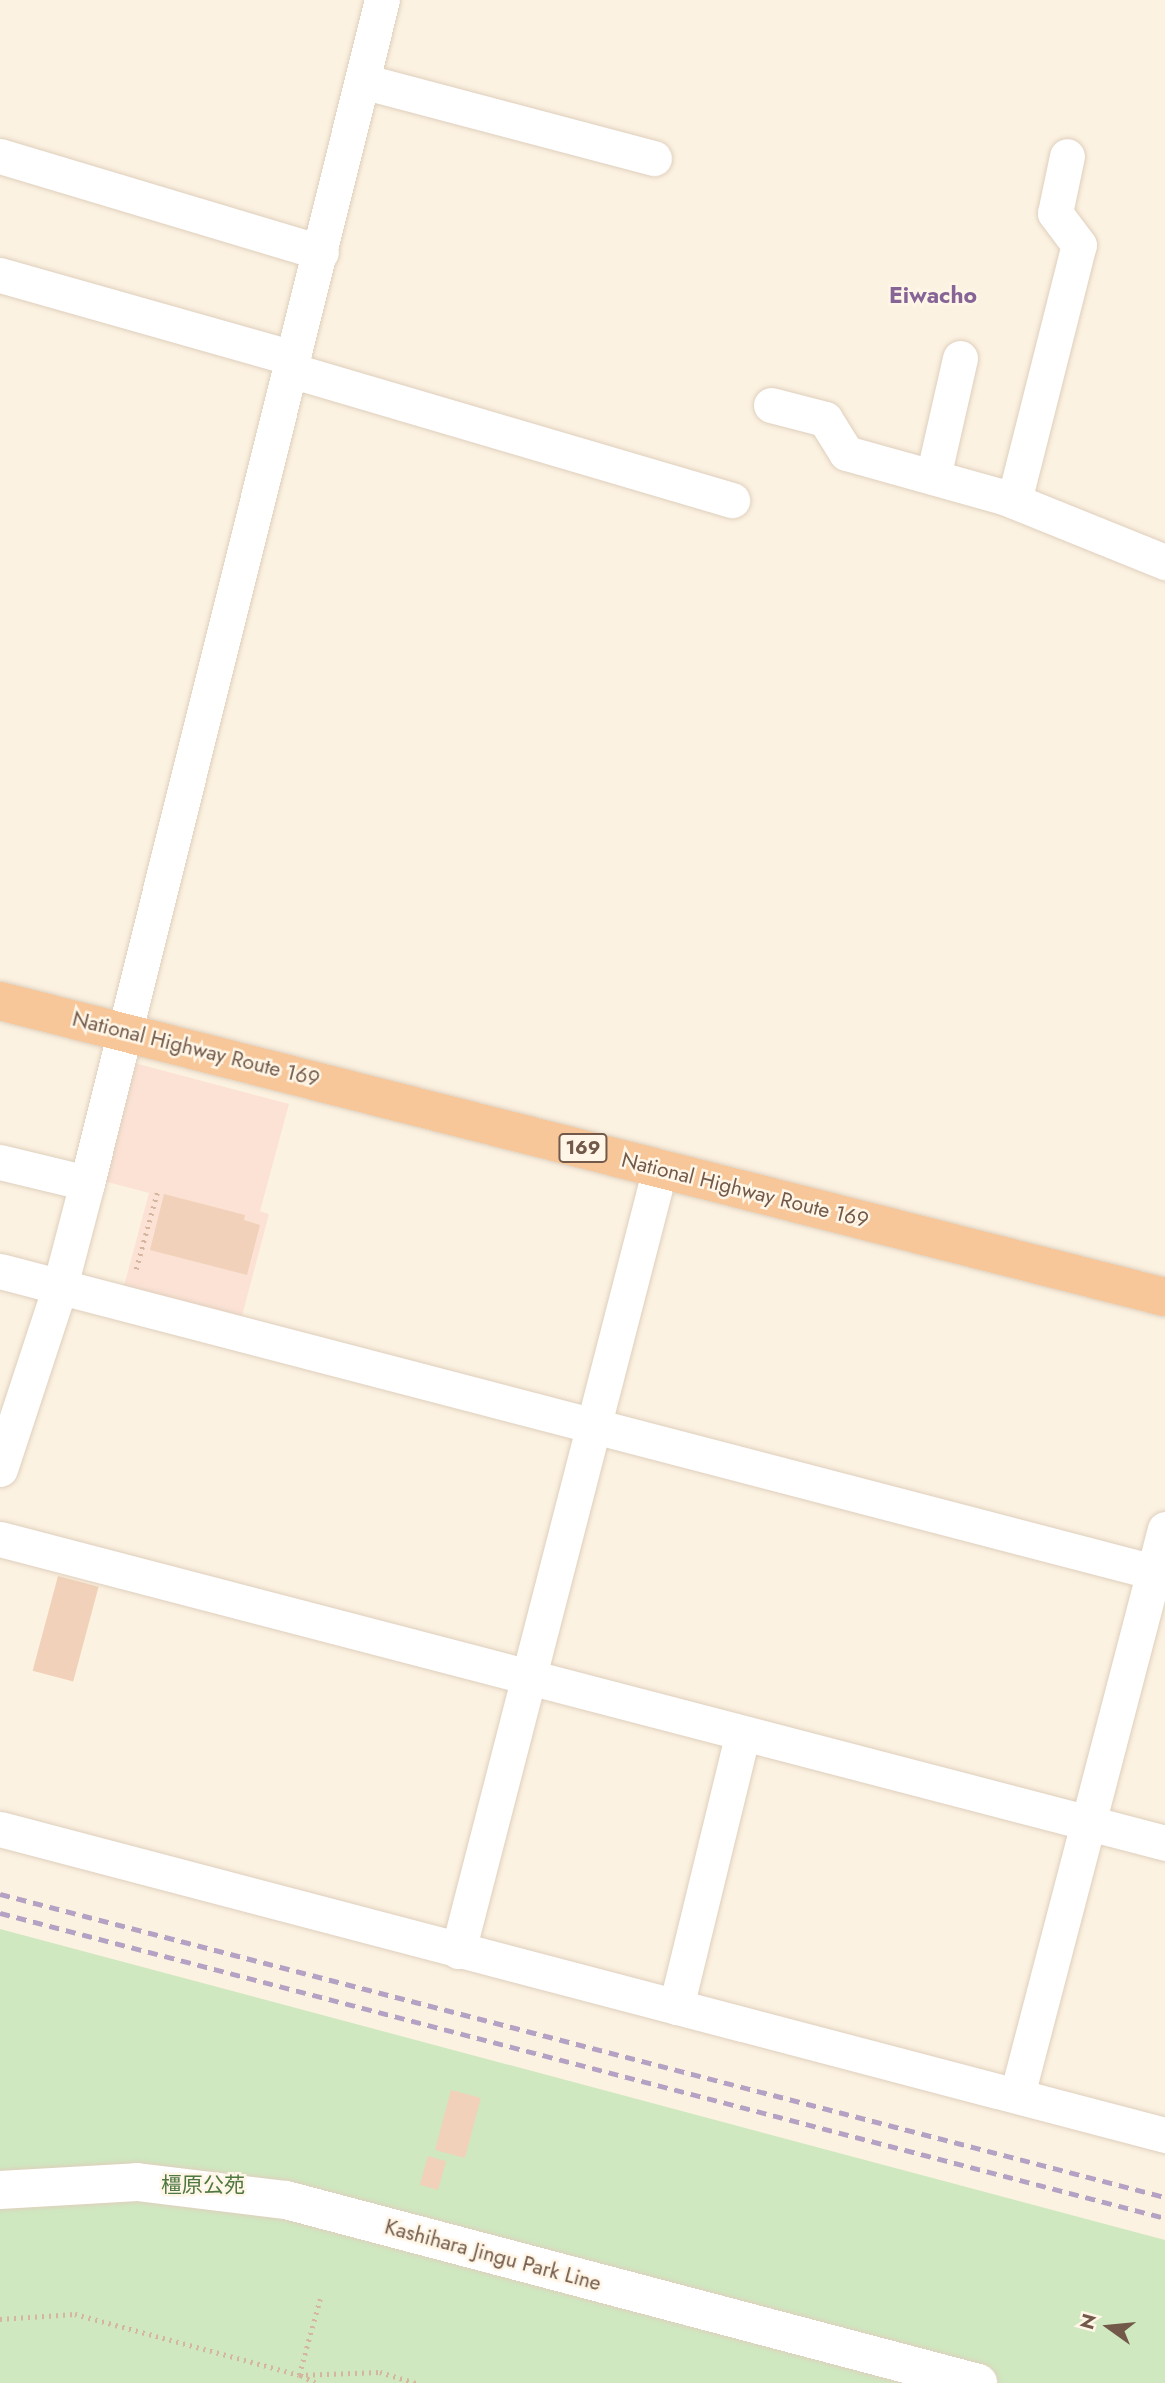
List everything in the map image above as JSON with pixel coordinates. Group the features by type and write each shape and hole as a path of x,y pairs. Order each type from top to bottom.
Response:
{"highway":[{"name":"National Highway Route 169","path":"0,1000 1165,1297"}],"main road":[{"name":"Kashihara Jingu Park Line","path":"0,2190 137,2182 286,2200 978,2383"}],"street":[{"path":"0,1469 60,1286 87,1183 382,0"},
{"path":"362,81 654,158"},
{"path":"0,156 321,252"},
{"path":"1014,501 1079,244 1055,213 1068,156"},
{"path":"0,275 732,500"},
{"path":"933,477 961,358"},
{"path":"771,405 825,419 846,453 1014,501 1165,562"},
{"path":"0,1162 87,1183"},
{"path":"458,1951 660,1168"},
{"path":"0,1271 1160,1574"},
{"path":"1017,2095 1160,1574 1165,1529"},
{"path":"0,1539 1165,1843"},
{"path":"676,2007 743,1733"},
{"path":"0,1829 1165,2135"}],"path":[{"path":"141,1252 158,1189"},
{"path":"299,2375 320,2299"},
{"path":"0,2319 75,2314 299,2375 315,2383"},
{"path":"299,2375 380,2372 416,2383"}],"shaded area":[{"path":"127,1061 289,1104 260,1211 269,1214 242,1316 124,1286 149,1193 96,1179"}],"green space":[{"name":"橿原公苑","path":"0,1929 1165,2240 1165,2383 0,2383"}],"building":[{"path":"164,1194 245,1215 244,1220 260,1225 247,1275 150,1250"},
{"path":"58,1576 99,1587 73,1682 33,1671"},
{"path":"451,2090 481,2098 465,2158 435,2150"},
{"path":"428,2156 446,2161 438,2190 420,2185"}],"railway":[{"path":"0,1894 1165,2197"},
{"path":"0,1913 1165,2218"}],"district":[{"name":"Eiwacho","path":"933,295"}]}
